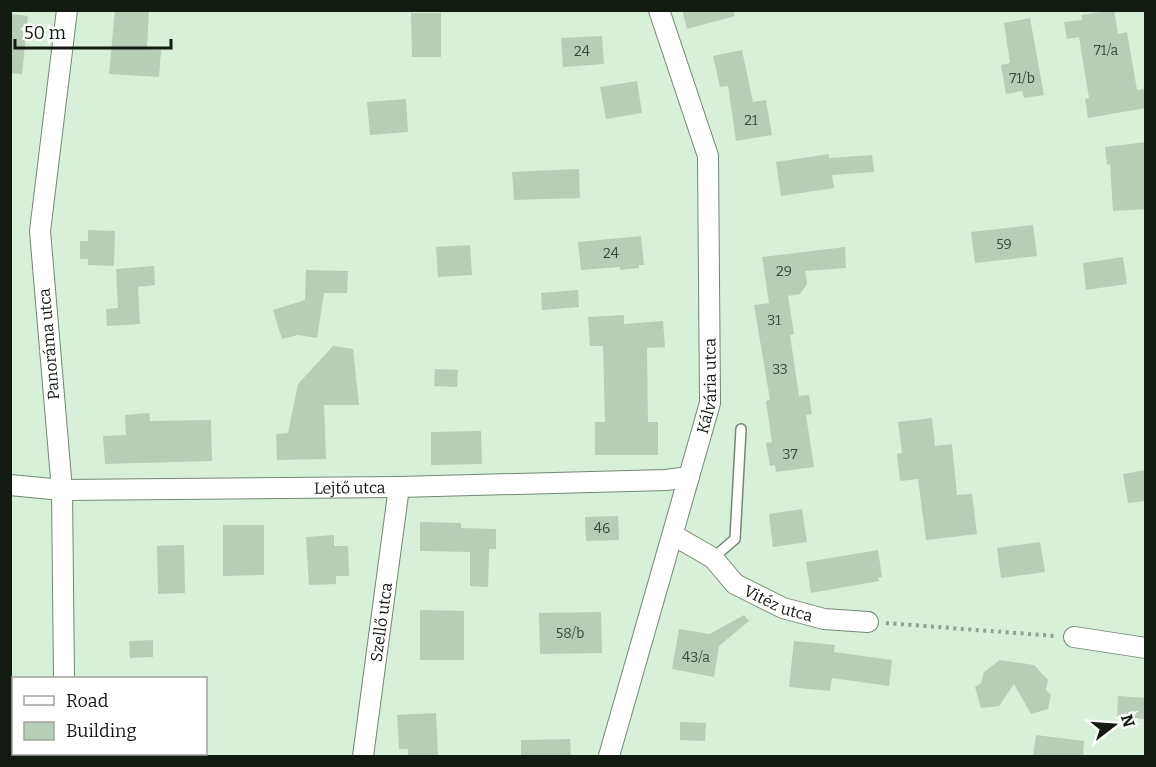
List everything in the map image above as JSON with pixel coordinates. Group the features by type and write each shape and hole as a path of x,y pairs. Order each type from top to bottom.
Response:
{"street":[{"name":"Panoráma utca","path":"64,677 62,490 40,231 67,10"},
{"name":"Kálvária utca","path":"609,756 710,403 708,156 659,10"},
{"name":"Lejtő utca","path":"10,485 62,490 399,487 666,480 689,477"},
{"name":"Szellő utca","path":"363,756 399,487"},
{"name":"Vitéz utca","path":"673,535 713,558 735,584 783,608 824,619 868,622"},
{"path":"1074,637 1146,648"}],"lane":[{"path":"713,558 735,539 741,429"}],"path":[{"path":"868,622 1074,637"}],"building":[{"path":"115,10 149,10 147,49 161,50 159,77 109,74"},
{"path":"682,10 734,10 735,16 687,29"},
{"path":"1114,10 1118,34 1127,32 1137,90 1146,89 1146,108 1088,118 1085,99 1089,98 1079,37 1067,39 1064,22 1082,20 1081,15"},
{"path":"411,13 441,13 441,57 412,57"},
{"path":"10,14 28,16 22,74 10,73"},
{"path":"1030,18 1044,95 1024,98 1022,91 1006,94 1001,65 1010,63 1004,23"},
{"path":"602,36 604,64 563,67 561,38"},
{"path":"742,50 753,102 766,100 772,135 736,141 728,86 720,87 713,56"},
{"path":"637,81 642,113 606,119 600,87"},
{"path":"406,99 408,132 370,135 367,102"},
{"path":"1146,142 1146,209 1113,211 1110,164 1107,165 1105,147"},
{"path":"829,154 829,158 872,155 874,172 832,175 834,188 781,196 776,162"},
{"path":"579,169 580,198 514,200 512,172"},
{"path":"1033,225 1037,256 975,263 971,232"},
{"path":"88,230 115,231 114,266 88,265 88,259 80,259 80,241 88,241"},
{"path":"641,236 644,265 639,265 639,268 581,270 578,242"},
{"path":"470,245 472,275 438,277 436,247"},
{"path":"845,247 846,268 805,271 807,284 800,294 788,296 794,334 790,335 799,396 809,395 812,414 806,415 814,467 776,472 775,465 770,466 766,443 772,442 766,401 770,400 754,305 769,303 762,257"},
{"path":"1123,257 1127,284 1086,290 1083,263"},
{"path":"154,266 155,285 138,287 140,324 107,326 106,309 118,308 116,269"},
{"path":"306,270 348,271 347,293 324,293 317,338 298,335 282,339 273,310 305,300"},
{"path":"578,290 579,307 542,310 541,293"},
{"path":"624,315 624,324 663,321 665,347 647,348 648,422 658,422 658,455 595,455 595,422 605,422 603,346 590,346 588,317"},
{"path":"333,346 353,349 359,405 324,405 326,459 277,460 276,434 288,433 298,384"},
{"path":"435,369 458,370 457,387 434,386"},
{"path":"149,413 150,421 211,420 212,461 105,464 103,436 126,435 125,415"},
{"path":"932,418 935,446 952,444 957,495 972,494 977,534 926,540 918,479 900,481 897,454 902,453 898,422"},
{"path":"481,431 482,464 431,465 431,432"},
{"path":"1146,470 1146,501 1128,503 1123,474"},
{"path":"802,509 807,542 773,547 769,514"},
{"path":"618,516 619,540 586,541 585,517"},
{"path":"420,522 461,523 461,528 496,529 496,549 489,549 488,587 470,586 470,552 420,551"},
{"path":"223,525 264,525 264,575 223,576"},
{"path":"334,535 334,546 348,546 349,576 336,576 336,584 309,585 306,537"},
{"path":"1040,542 1045,572 1001,578 997,548"},
{"path":"184,545 185,593 158,594 157,546"},
{"path":"878,550 882,577 878,578 879,581 811,593 806,562"},
{"path":"420,610 464,611 464,660 420,660"},
{"path":"601,612 602,653 540,654 539,613"},
{"path":"744,615 749,621 719,646 714,677 672,669 679,629 710,634"},
{"path":"153,640 153,657 130,658 129,641"},
{"path":"794,641 835,645 834,652 892,660 889,686 832,678 830,691 789,687"},
{"path":"1000,660 1034,665 1048,680 1046,690 1051,695 1048,709 1031,714 1014,684 999,706 981,708 975,687 981,683 984,672"},
{"path":"1118,696 1146,698 1146,719 1117,717"},
{"path":"436,713 438,756 408,756 408,749 399,749 397,715"},
{"path":"680,722 706,723 705,741 680,740"},
{"path":"1036,735 1084,741 1083,756 1033,756"},
{"path":"570,739 571,756 521,756 521,740"}]}
